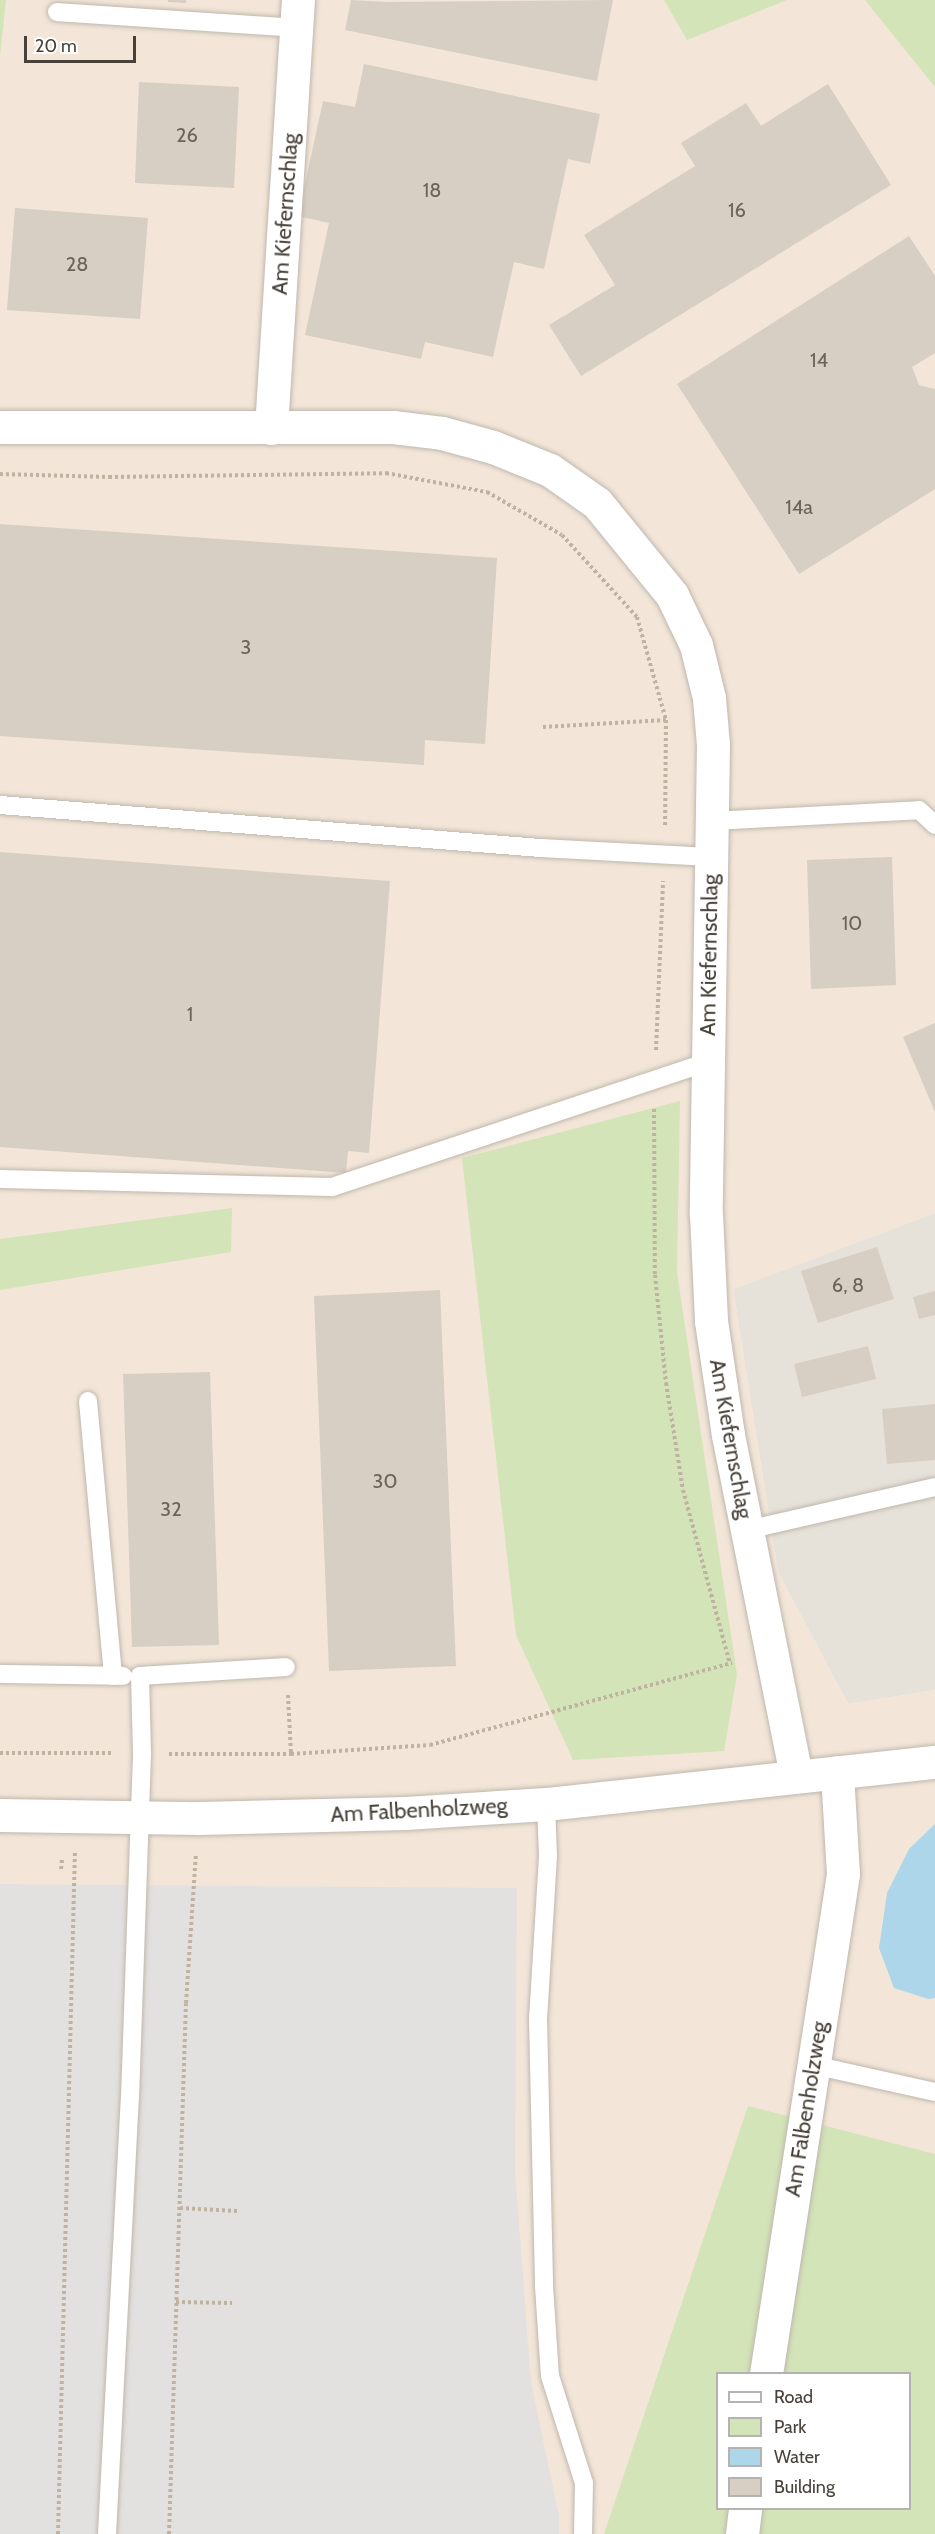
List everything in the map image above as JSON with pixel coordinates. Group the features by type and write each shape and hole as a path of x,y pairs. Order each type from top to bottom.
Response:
{"street":[{"name":"Am Kiefernschlag","path":"271,428 297,14"},
{"name":"Am Kiefernschlag","path":"0,427 393,427 442,433 493,447 550,470 597,503 672,595 696,645 710,698 712,821 706,1215 711,1321 747,1530 796,1776"},
{"name":"Am Falbenholzweg","path":"0,1815 198,1818 406,1813 546,1804 935,1762"},
{"name":"Am Falbenholzweg","path":"766,2372 843,1874 837,1772"},
{"path":"742,2534 745,2510"}],"lane":[{"path":"57,12 297,14"},
{"path":"0,805 665,856 711,857"},
{"path":"712,821 919,810 935,825"},
{"path":"0,1179 332,1187 655,1076 707,1062"},
{"path":"88,1401 113,1676"},
{"path":"747,1530 935,1487"},
{"path":"0,1674 140,1676 286,1667"},
{"path":"107,2534 140,1817 142,1754 140,1676"},
{"path":"546,1804 548,1856 538,2018 544,2286 550,2376 584,2483 583,2534"},
{"path":"813,2065 935,2092"}],"path":[{"path":"0,474 109,477 386,473 487,492 562,535 637,617 666,720 665,856 655,1076 655,1275 666,1383 682,1490 730,1664 430,1745 291,1754 0,1753"},
{"path":"543,727 666,720"},
{"path":"286,1667 291,1754"},
{"path":"57,2534 76,1817"},
{"path":"169,2534 186,2003 198,1818"},
{"path":"61,1869 62,1860"},
{"path":"180,2208 237,2211"},
{"path":"176,2302 232,2303"}],"shaded area":[{"path":"0,0 935,0 935,1213 733,1289 778,1572 848,1704 935,1690 935,2534 0,2534"},
{"path":"935,1213 935,1690 848,1704 778,1572 733,1289"},
{"path":"0,1884 517,1888 515,2170 531,2382 559,2516 559,2534 0,2534"}],"green space":[{"path":"0,0 6,0 0,56"},
{"path":"664,0 787,0 687,40"},
{"path":"865,0 935,0 935,87"},
{"path":"680,1101 677,1272 737,1675 724,1751 573,1760 516,1635 462,1158"},
{"path":"232,1208 231,1252 0,1290 0,1239"},
{"path":"748,2106 935,2154 935,2534 604,2534"}],"water":[{"path":"935,1824 935,1998 928,1999 894,1988 879,1948 887,1893 909,1849"}],"building":[{"path":"168,0 186,0 186,3 168,2"},
{"path":"351,0 387,2 613,0 597,81 345,30"},
{"path":"364,64 600,114 590,164 568,159 544,269 514,262 493,357 425,342 421,359 305,335 329,223 298,216 323,101 355,107"},
{"path":"139,82 239,87 234,188 135,183"},
{"path":"828,84 891,185 581,376 549,325 615,285 584,235 695,166 681,143 746,103 761,126"},
{"path":"15,208 148,218 140,319 7,310"},
{"path":"909,236 935,276 935,353 912,367 919,385 935,389 935,489 799,574 677,384"},
{"path":"0,524 497,558 485,744 425,740 424,765 0,736"},
{"path":"0,852 390,881 369,1153 348,1151 346,1173 0,1147"},
{"path":"892,857 896,985 811,989 807,860"},
{"path":"935,1023 935,1112 903,1037"},
{"path":"877,1247 894,1299 818,1323 801,1271"},
{"path":"440,1290 456,1666 329,1671 314,1296"},
{"path":"935,1291 935,1315 919,1319 913,1297"},
{"path":"868,1346 876,1379 802,1397 794,1364"},
{"path":"210,1372 219,1645 132,1647 123,1374"},
{"path":"935,1404 935,1460 887,1464 882,1409"}]}
